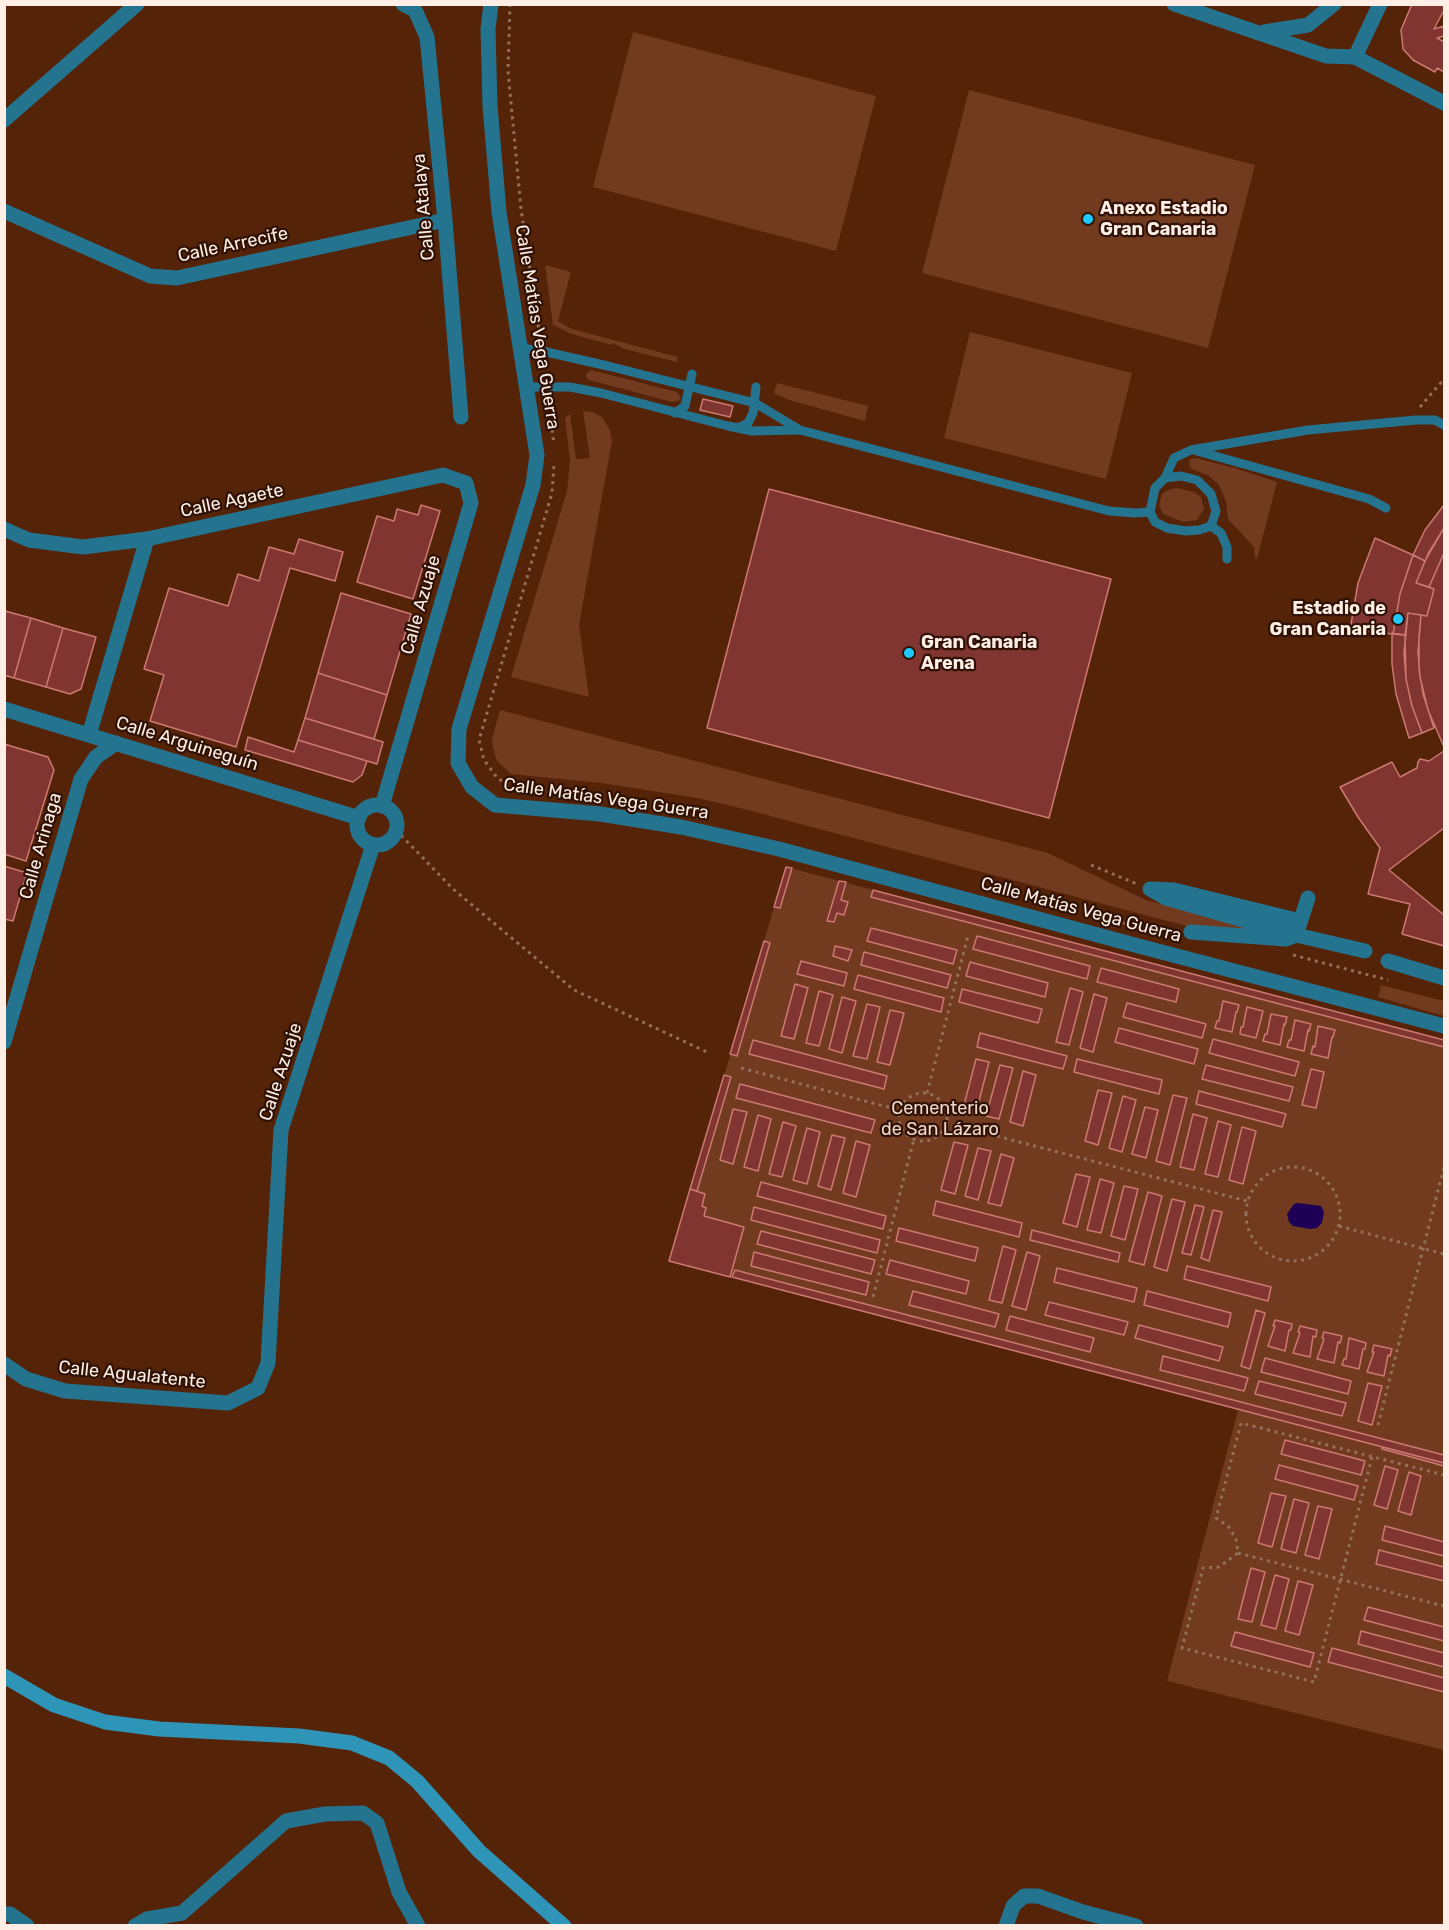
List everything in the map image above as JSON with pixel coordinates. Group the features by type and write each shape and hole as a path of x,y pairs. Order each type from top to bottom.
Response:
{"main road":[{"path":"4,1676 54,1705 105,1722 159,1729 299,1736 342,1741 389,1758 417,1781 479,1851 564,1926"}],"street":[{"path":"4,120 136,4"},
{"name":"Calle Atalaya","path":"403,4 415,10 427,37 461,417"},
{"name":"Calle Matías Vega Guerra","path":"491,4 488,29 490,95 498,200 537,455 533,485 459,729 458,763 472,787 495,805 600,814 681,827 779,849 1444,1026"},
{"path":"1174,4 1326,56 1355,57 1444,103"},
{"path":"1260,32 1308,25 1334,4"},
{"path":"1355,57 1380,4"},
{"name":"Calle Arrecife","path":"4,211 150,276 177,278 445,220"},
{"name":"Calle Agaete","path":"4,530 29,540 83,547 147,539 443,475 466,483"},
{"name":"Calle Azuaje","path":"382,806 471,503 466,483"},
{"path":"89,735 147,539"},
{"name":"Calle Arguineguín","path":"4,710 116,742 359,818"},
{"name":"Calle Arinaga","path":"4,1042 81,779 96,757 116,742"},
{"path":"376,805 382,806 388,808 396,818 396,830 394,836 385,844 373,845 361,837 357,825 366,809 376,805"},
{"name":"Calle Azuaje","path":"258,1388 268,1364 281,1130 373,845"},
{"path":"1150,889 1166,898 1296,927 1365,951"},
{"path":"1191,932 1286,939 1296,927 1308,898"},
{"path":"1388,961 1444,978"},
{"name":"Calle Agualatente","path":"4,1364 26,1379 65,1391 228,1403 258,1388"},
{"path":"135,1926 147,1919 182,1913 286,1821 325,1814 363,1814 377,1823 399,1892 418,1926"},
{"path":"1006,1926 1013,1906 1024,1896 1038,1896 1083,1912 1136,1926"},
{"path":"4,1914 10,1914 27,1926"}],"lane":[{"path":"521,348 542,351 755,403 800,430"},
{"path":"675,412 685,406 692,374"},
{"path":"527,387 570,387 601,393 752,431 800,430 1109,511 1150,512"},
{"path":"738,428 748,423 755,403 756,387"},
{"path":"1211,526 1186,531 1167,528 1155,522 1150,512 1155,488 1165,478 1174,458 1191,450 1308,430 1416,420 1435,420 1444,425"},
{"path":"1191,450 1369,499 1386,508"},
{"path":"1165,478 1181,476 1197,480 1211,494 1216,511 1211,526"},
{"path":"1211,526 1221,533 1227,547 1227,559"}],"path":[{"path":"510,4 508,71 510,94 521,209 542,351"},
{"path":"1416,420 1419,409 1444,379"},
{"path":"547,387 555,453"},
{"path":"554,463 552,493 479,740 484,760 498,778 527,788 560,792"},
{"path":"396,830 453,889 574,990 709,1053"},
{"path":"1091,865 1150,889"},
{"path":"1115,921 1159,932"},
{"path":"927,1093 968,936"},
{"path":"1287,953 1388,980"},
{"path":"741,1068 899,1110"},
{"path":"920,1092 927,1093 935,1095 945,1107 946,1123 937,1136 930,1140 914,1139 903,1131 899,1110 907,1098 920,1092"},
{"path":"946,1123 1247,1201"},
{"path":"873,1297 914,1139"},
{"path":"1297,1166 1313,1170 1326,1180 1336,1193 1340,1209 1339,1226 1323,1251 1295,1261 1281,1259 1267,1253 1256,1244 1249,1231 1246,1216 1247,1201 1254,1186 1266,1175 1281,1168 1297,1166"},
{"path":"1378,1425 1444,1167"},
{"path":"1339,1226 1444,1254"},
{"path":"1238,1553 1236,1539 1228,1526 1216,1518 1241,1423 1444,1475"},
{"path":"1238,1553 1219,1568 1203,1568 1182,1648 1314,1682 1372,1457"},
{"path":"1238,1553 1444,1606"}],"green space":[{"path":"633,32 876,96 836,251 593,187"},
{"name":"Anexo Estadio Gran Canaria","path":"969,90 1255,165 1208,348 922,273"},
{"path":"545,265 571,272 558,321 572,329 678,357 677,362 624,349 613,343 612,345 572,334 553,325"},
{"path":"970,332 1132,373 1106,479 944,438"},
{"path":"591,370 677,392 681,398 672,402 589,380 586,374"},
{"path":"777,383 868,406 865,421 789,400 774,393"},
{"path":"583,411 602,417 610,430 612,441 579,625 589,697 511,677 567,491 570,460 565,418 570,414 576,459 590,458"},
{"path":"1195,458 1277,482 1257,559 1254,547 1228,519 1226,501 1219,485 1209,476 1190,468 1189,460"},
{"path":"1176,488 1194,492 1201,497 1204,509 1197,520 1183,522 1163,514 1159,505 1162,494"},
{"path":"500,710 1048,853 1146,900 1260,928 1260,932 1194,928 697,798 601,783 511,774 497,761 493,748 492,739"},
{"name":"Cementerio de San Lázaro","path":"786,867 1444,1040 1444,1750 1167,1681 1238,1410 669,1261"},
{"path":"1381,985 1444,1001 1444,1016 1378,997"}],"shaded area":[{"path":"1294,1204 1321,1206 1324,1212 1322,1223 1317,1228 1293,1226 1289,1222 1287,1214"}],"building":[{"path":"1412,4 1444,4 1444,13 1434,29 1444,26 1444,36 1437,38 1444,42 1444,72 1437,68 1435,72 1413,60 1403,49 1401,30"},
{"path":"703,399 733,406 730,417 700,410"},
{"name":"Gran Canaria Arena","path":"769,489 1111,579 1049,818 707,728"},
{"path":"421,505 440,511 413,599 357,582 377,516 394,521 397,509 418,515"},
{"path":"1444,505 1444,528 1425,561 1413,555 1425,530"},
{"path":"1444,528 1444,553 1429,587 1416,583 1428,554"},
{"path":"1375,538 1413,555 1400,594 1393,634 1350,630 1358,583"},
{"path":"299,539 343,552 335,581 290,568 236,747 150,721 164,675 144,669 169,588 228,606 238,574 259,581 269,547 294,554"},
{"path":"1444,553 1444,747 1428,710 1420,677 1418,652 1421,615 1427,616 1434,589 1429,587"},
{"path":"1413,555 1425,561 1416,583 1434,589 1427,616 1408,613 1405,635 1393,634 1400,594"},
{"path":"341,593 411,614 387,695 318,673"},
{"path":"5,611 31,618 14,678 4,675"},
{"path":"1408,613 1421,615 1419,669 1423,694 1434,728 1422,733 1412,706 1406,679 1404,653"},
{"path":"31,618 63,628 46,687 14,678"},
{"path":"63,628 96,637 81,689 70,694 46,687"},
{"path":"1392,633 1405,635 1406,679 1412,706 1422,733 1409,738 1396,694 1392,664"},
{"path":"318,673 387,695 374,739 305,718"},
{"path":"305,718 383,742 377,764 298,740"},
{"path":"248,737 294,752 298,740 367,761 362,775 353,782 245,750"},
{"path":"4,744 48,757 54,770 26,861 4,854"},
{"path":"1444,751 1444,946 1402,934 1410,904 1368,894 1380,848 1340,787 1392,762 1400,777 1417,768 1420,759 1429,761"},
{"path":"1444,828 1444,915 1389,870"},
{"path":"4,866 27,873 13,921 4,919"},
{"path":"786,867 792,868 780,908 774,907"},
{"path":"839,881 846,882 841,900 848,902 844,915 837,913 834,922 827,921"},
{"path":"873,890 1444,1040 1444,1047 871,897"},
{"path":"871,928 957,950 953,964 867,941"},
{"path":"977,936 1090,966 1087,979 973,949"},
{"path":"764,941 770,943 737,1056 730,1054"},
{"path":"835,946 852,950 848,961 833,956"},
{"path":"864,952 951,975 947,988 861,965"},
{"path":"801,961 847,973 844,986 797,974"},
{"path":"970,962 1048,983 1045,997 966,976"},
{"path":"1101,968 1179,989 1176,1002 1097,982"},
{"path":"858,975 944,998 941,1012 854,989"},
{"path":"795,984 808,988 794,1039 781,1036"},
{"path":"1070,988 1083,992 1069,1045 1056,1042"},
{"path":"962,989 1042,1009 1038,1023 959,1002"},
{"path":"819,991 833,995 819,1046 806,1043"},
{"path":"1094,994 1107,998 1093,1052 1080,1048"},
{"path":"842,997 856,1001 842,1053 829,1049"},
{"path":"1223,1001 1239,1005 1232,1032 1215,1028 1219,1021"},
{"path":"1127,1003 1206,1024 1202,1038 1123,1017"},
{"path":"867,1004 880,1007 867,1059 853,1056"},
{"path":"1247,1007 1263,1011 1256,1038 1240,1034"},
{"path":"890,1010 904,1013 890,1065 877,1062"},
{"path":"1271,1014 1287,1017 1280,1045 1263,1041 1267,1034"},
{"path":"1295,1020 1311,1024 1304,1051 1287,1047 1291,1040"},
{"path":"1318,1026 1335,1030 1328,1058 1311,1054 1313,1046 1315,1047"},
{"path":"1119,1028 1198,1049 1194,1064 1115,1042"},
{"path":"980,1033 1067,1056 1063,1069 977,1047"},
{"path":"1213,1039 1299,1062 1295,1076 1209,1053"},
{"path":"753,1040 887,1076 884,1089 749,1054"},
{"path":"976,1059 989,1062 976,1113 963,1109"},
{"path":"1077,1059 1162,1080 1159,1094 1074,1072"},
{"path":"1000,1065 1013,1068 999,1119 986,1116"},
{"path":"1206,1065 1293,1087 1289,1101 1202,1079"},
{"path":"1311,1069 1324,1072 1316,1108 1302,1105"},
{"path":"1023,1071 1036,1075 1023,1126 1010,1122"},
{"path":"724,1075 731,1077 697,1191 690,1189"},
{"path":"740,1084 875,1120 871,1133 736,1098"},
{"path":"1098,1090 1112,1093 1098,1145 1085,1141"},
{"path":"1199,1091 1286,1114 1282,1127 1196,1104"},
{"path":"1173,1095 1187,1098 1170,1165 1156,1161"},
{"path":"1123,1096 1136,1100 1122,1152 1109,1148"},
{"path":"1145,1107 1158,1110 1146,1158 1132,1154"},
{"path":"733,1109 747,1112 733,1164 720,1160"},
{"path":"1193,1114 1207,1118 1194,1170 1180,1167"},
{"path":"758,1115 771,1119 758,1171 744,1167"},
{"path":"1218,1121 1231,1125 1218,1177 1205,1174"},
{"path":"783,1122 796,1126 782,1177 769,1174"},
{"path":"1242,1127 1256,1131 1243,1184 1229,1180"},
{"path":"807,1128 820,1132 807,1184 793,1180"},
{"path":"832,1135 845,1138 831,1190 818,1186"},
{"path":"856,1141 870,1145 856,1197 843,1193"},
{"path":"954,1142 968,1145 955,1194 941,1190"},
{"path":"978,1148 991,1151 978,1200 965,1196"},
{"path":"1001,1154 1014,1158 1001,1206 988,1203"},
{"path":"1076,1174 1090,1177 1077,1227 1063,1223"},
{"path":"1100,1179 1114,1183 1101,1233 1087,1230"},
{"path":"761,1182 886,1216 883,1229 757,1196"},
{"path":"1124,1186 1138,1189 1125,1240 1111,1236"},
{"path":"690,1189 705,1194 702,1206 706,1208 704,1216 744,1227 730,1277 669,1261"},
{"path":"1148,1192 1162,1196 1144,1265 1129,1261"},
{"path":"1172,1199 1185,1202 1167,1271 1154,1267"},
{"path":"936,1201 1022,1223 1019,1237 933,1215"},
{"path":"1195,1205 1204,1207 1191,1255 1182,1253"},
{"path":"754,1207 880,1240 877,1253 751,1220"},
{"path":"1213,1210 1222,1212 1209,1261 1201,1258"},
{"path":"899,1228 978,1248 975,1261 896,1241"},
{"path":"1032,1230 1120,1253 1118,1262 1030,1240"},
{"path":"761,1231 875,1260 871,1274 757,1244"},
{"path":"1003,1246 1016,1250 1002,1303 989,1300"},
{"path":"754,1252 869,1282 866,1295 751,1266"},
{"path":"1027,1252 1040,1256 1026,1310 1012,1306"},
{"path":"890,1260 969,1281 966,1294 886,1274"},
{"path":"1187,1266 1271,1287 1268,1301 1184,1279"},
{"path":"1057,1268 1137,1288 1134,1302 1054,1282"},
{"path":"735,1270 1444,1455 1444,1463 732,1277"},
{"path":"913,1291 999,1314 995,1327 909,1305"},
{"path":"1147,1291 1231,1313 1228,1327 1144,1305"},
{"path":"1049,1302 1128,1322 1124,1335 1045,1315"},
{"path":"1256,1310 1265,1313 1250,1369 1241,1366"},
{"path":"1010,1316 1094,1338 1090,1352 1006,1330"},
{"path":"1275,1320 1292,1324 1285,1351 1268,1346"},
{"path":"1139,1325 1223,1347 1219,1361 1135,1338"},
{"path":"1300,1326 1317,1330 1316,1337 1313,1336 1310,1357 1293,1353"},
{"path":"1324,1332 1342,1336 1340,1343 1338,1342 1334,1363 1317,1359"},
{"path":"1349,1338 1366,1343 1359,1369 1342,1365 1346,1359"},
{"path":"1374,1345 1392,1349 1390,1356 1388,1355 1384,1376 1367,1372"},
{"path":"1163,1356 1248,1378 1244,1391 1160,1370"},
{"path":"1265,1358 1351,1381 1348,1394 1261,1372"},
{"path":"1259,1381 1346,1403 1342,1416 1255,1394"},
{"path":"1368,1383 1382,1386 1372,1425 1358,1421"},
{"path":"1285,1440 1365,1461 1361,1475 1281,1454"},
{"path":"1382,1447 1444,1463 1444,1466 1382,1449"},
{"path":"1279,1465 1358,1486 1354,1500 1275,1479"},
{"path":"1385,1466 1398,1470 1387,1509 1374,1505"},
{"path":"1409,1472 1421,1476 1411,1515 1398,1511"},
{"path":"1271,1493 1286,1496 1272,1547 1258,1543"},
{"path":"1294,1499 1309,1503 1296,1553 1281,1549"},
{"path":"1318,1506 1332,1509 1319,1559 1305,1555"},
{"path":"1385,1526 1444,1542 1444,1556 1382,1540"},
{"path":"1379,1550 1444,1567 1444,1581 1376,1564"},
{"path":"1251,1568 1265,1572 1252,1622 1238,1619"},
{"path":"1275,1575 1289,1579 1276,1629 1261,1625"},
{"path":"1298,1581 1313,1585 1299,1635 1285,1631"},
{"path":"1368,1607 1444,1627 1444,1641 1364,1620"},
{"path":"1361,1631 1444,1653 1444,1667 1358,1644"},
{"path":"1235,1632 1314,1653 1310,1667 1231,1646"},
{"path":"1332,1648 1444,1678 1444,1692 1328,1662"}],"place":[{"name":"Anexo Estadio Gran Canaria","path":"1088,219"},
{"name":"Estadio de Gran Canaria","path":"1398,619"},
{"name":"Gran Canaria Arena","path":"909,653"}]}
